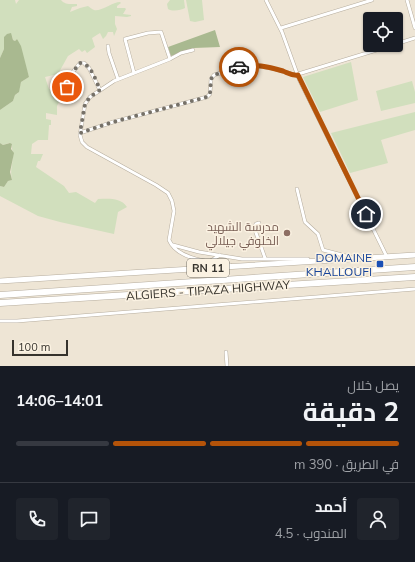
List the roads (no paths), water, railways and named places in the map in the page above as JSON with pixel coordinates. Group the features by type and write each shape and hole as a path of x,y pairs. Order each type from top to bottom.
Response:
{"highway":[{"name":"ALGIERS - TIPAZA HIGHWAY","path":"0,296 415,267"},
{"name":"ALGIERS - TIPAZA HIGHWAY","path":"0,303 415,277"}],"main road":[{"name":"RN 11","path":"0,281 415,255"}],"street":[{"path":"266,0 281,28 298,75 387,256"},
{"path":"281,28 372,0"},
{"path":"407,0 415,28"},
{"path":"134,73 125,40 160,32 170,59"},
{"path":"403,42 415,38"},
{"path":"108,46 108,53 118,79"},
{"path":"193,50 118,79 90,97 85,104 80,133 82,142 87,148 168,193 174,206 169,240 171,244 186,256 209,262 238,266"},
{"path":"80,133 113,122 207,97 210,94 211,79 214,75 242,66 254,65 298,75 371,52"},
{"path":"67,87 68,89 64,87 72,73 80,63 84,63 89,68 100,90"},
{"path":"296,190 305,222 318,234 324,250 354,258"},
{"path":"259,223 254,227 265,258"},
{"path":"171,244 199,252 246,259 265,258 324,260"},
{"path":"209,262 220,255"},
{"path":"0,321 17,321 415,289"},
{"path":"226,352 227,366"}],"place":[{"name":"مدرسة الشهيد الخلوفي جيلالي","path":"287,233"},
{"name":"DOMAINE KHALLOUFI","path":"380,264"}]}
